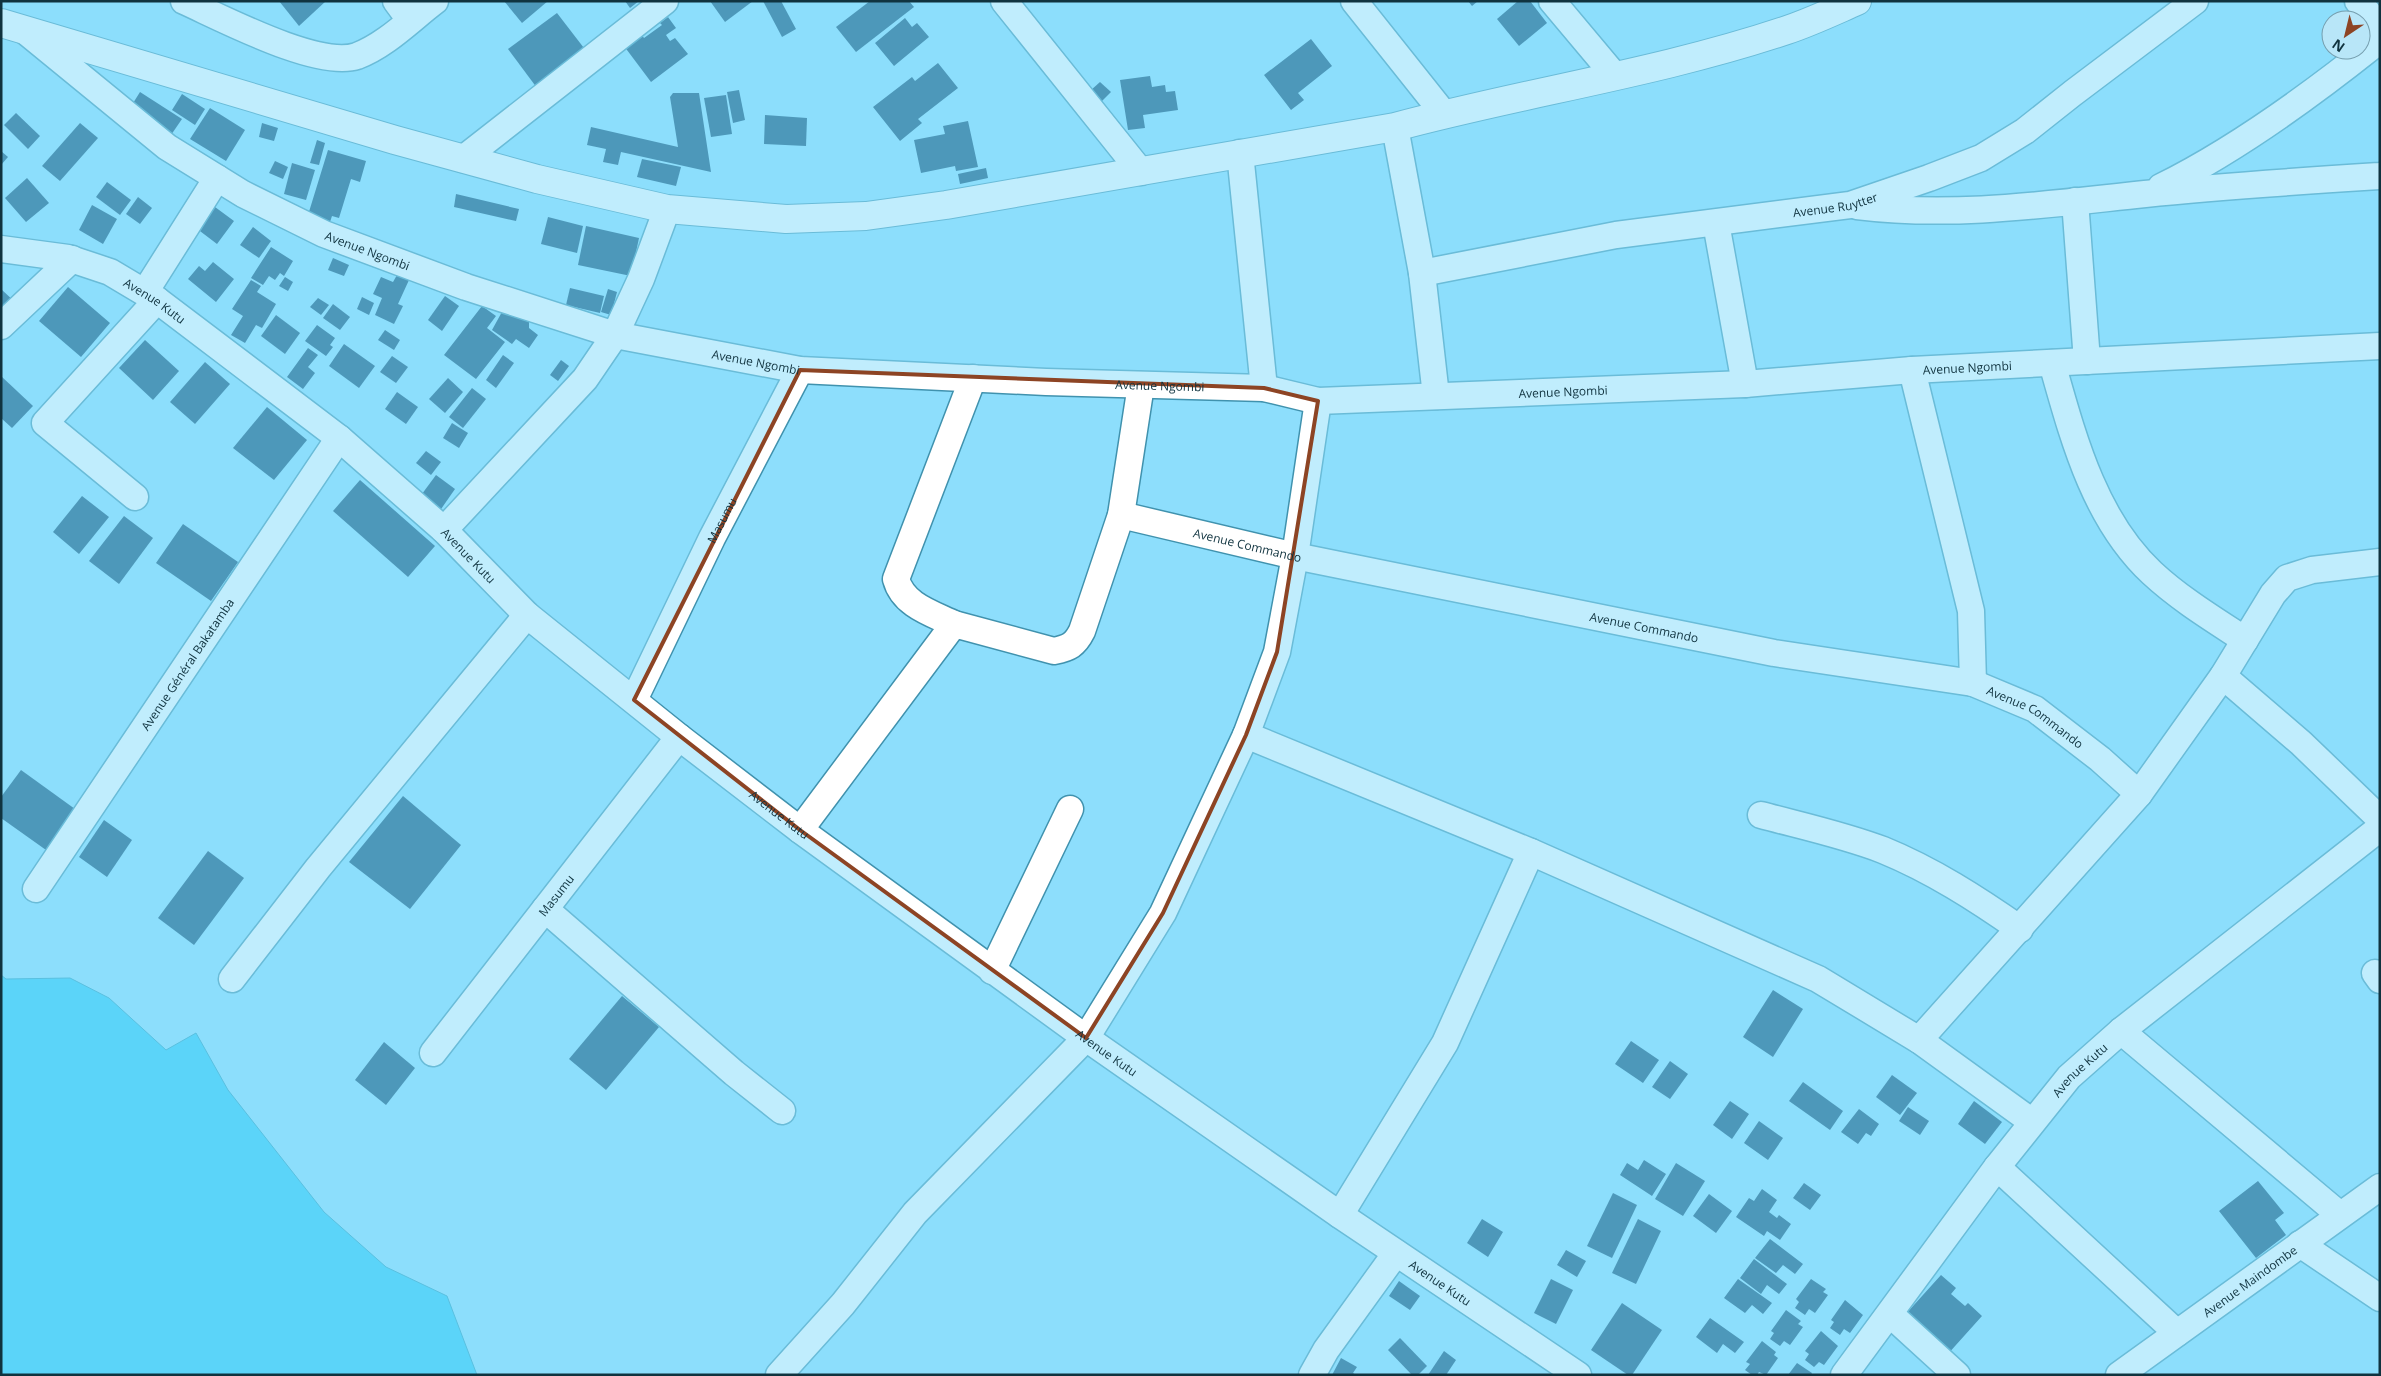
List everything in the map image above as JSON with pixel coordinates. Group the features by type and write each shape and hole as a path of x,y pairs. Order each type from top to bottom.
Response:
{"main road":[{"path":"12,26 537,180 666,208 786,219 866,216 1141,172 1395,127 1444,114 1668,64 1788,30 1857,1"}],"street":[{"path":"184,1 276,42 310,54 355,56 378,46 403,11 435,1"},
{"path":"463,159 665,1"},
{"path":"1004,1 1141,172"},
{"path":"1354,1 1444,114"},
{"path":"1552,1 1614,76"},
{"name":"Avenue Ruytter","path":"1422,273 1616,235 1850,206 1929,178 1989,153 2025,131 2073,92 2195,1"},
{"path":"2358,1 2380,27"},
{"name":"Avenue Ngombi","path":"12,26 167,147 243,194 324,234 466,286 616,335 800,370 1141,385 1264,388 1318,401 1745,384 1912,370 2380,346"},
{"path":"2148,193 2198,169 2336,75 2380,40"},
{"path":"1395,127 1422,273 1436,396"},
{"path":"1240,153 1264,388"},
{"path":"1850,206 1920,212 1988,210 2148,193 2380,176"},
{"path":"135,496 46,423 151,296 217,178"},
{"path":"2075,201 2087,361"},
{"path":"444,530 585,379 616,335 642,279 666,208"},
{"path":"1716,223 1745,384"},
{"name":"Avenue Kutu","path":"1,249 72,259 110,272 151,296 339,438 444,530 528,615 679,737 800,830 992,972 1086,1038 1340,1215 1578,1375"},
{"path":"1,326 72,259"},
{"path":"2052,363 2076,447 2111,519 2128,545 2151,572 2185,601 2245,640"},
{"name":"Masumu","path":"634,700 712,538 800,370"},
{"path":"1912,370 1971,612 1973,683"},
{"path":"972,378 896,579 899,591 912,603 954,624 1054,650 1068,648 1076,642 1082,631 1121,515 1141,385"},
{"path":"778,1375 843,1304 915,1213 1086,1038 1162,913 1246,735 1277,652 1295,556 1318,401"},
{"name":"Avenue Général Bakatamba","path":"36,889 339,438"},
{"name":"Avenue Commando","path":"1121,515 1295,556 1774,653 1973,683 2035,708 2100,759 2139,794"},
{"path":"1919,1040 2139,794 2223,676 2273,594 2287,578 2312,570 2380,562"},
{"path":"232,979 324,861 528,615"},
{"path":"800,830 954,624"},
{"path":"2223,676 2301,743 2380,818"},
{"path":"1246,735 1530,852 1818,979 1919,1040 2032,1121"},
{"name":"Masumu","path":"433,1053 679,737"},
{"path":"992,972 1070,809"},
{"path":"1761,815 1842,836 1884,851 1931,872 1975,898 2020,929"},
{"name":"Avenue Kutu","path":"1844,1375 1996,1167 2069,1077 2121,1031 2380,828"},
{"path":"1340,1215 1445,1043 1530,852"},
{"path":"545,909 734,1073 782,1111"},
{"path":"2121,1031 2340,1215"},
{"path":"1996,1167 2177,1333"},
{"name":"Avenue Maindombe","path":"2119,1375 2340,1215 2377,1192"},
{"path":"2300,1244 2380,1298"},
{"path":"1312,1375 1326,1350 1396,1253"},
{"path":"1890,1314 1957,1375"}],"highlighted area":[{"path":"800,370 1264,388 1318,401 1277,652 1246,735 1163,913 1086,1038 800,830 634,700"}],"water":[{"path":"1,975 6,979 70,978 109,998 166,1050 196,1033 228,1090 324,1212 386,1267 447,1296 477,1375 1,1375"}],"building":[{"path":"279,1 326,1 299,26"},
{"path":"504,1 548,1 522,23"},
{"path":"625,1 639,1 630,8"},
{"path":"710,1 753,1 725,22"},
{"path":"763,1 781,1 796,29 782,37"},
{"path":"870,1 909,1 914,7 856,52 836,27"},
{"path":"1468,1 1478,1 1472,6"},
{"path":"1518,1 1530,1 1547,23 1519,46 1497,19"},
{"path":"557,13 587,52 537,88 508,49"},
{"path":"668,17 676,28 666,35 670,41 675,38 688,54 651,82 621,42 638,30 644,38 662,25 660,23"},
{"path":"905,18 912,27 917,23 929,37 894,66 875,43"},
{"path":"1311,39 1332,66 1298,93 1304,100 1291,110 1264,75"},
{"path":"938,63 958,88 918,119 922,123 900,141 873,107 912,77 915,81"},
{"path":"1150,76 1152,87 1165,85 1166,92 1175,91 1178,110 1143,115 1145,128 1128,130 1120,80"},
{"path":"1100,82 1111,92 1101,102 1090,91"},
{"path":"739,90 745,120 733,123 727,92"},
{"path":"140,92 182,119 171,135 130,108"},
{"path":"673,93 699,93 711,172 621,152 618,165 603,162 606,149 587,145 591,127 678,147 670,97"},
{"path":"182,94 205,109 195,125 172,110"},
{"path":"726,95 732,134 711,137 704,98"},
{"path":"210,108 245,130 226,161 190,139"},
{"path":"16,113 40,136 28,149 4,125"},
{"path":"765,115 807,118 806,146 764,144"},
{"path":"968,121 978,167 956,171 955,166 921,173 914,140 945,134 943,126"},
{"path":"80,123 98,138 60,181 42,166"},
{"path":"262,123 278,128 274,141 259,137"},
{"path":"317,140 325,143 319,165 310,163"},
{"path":"328,150 366,161 360,182 351,179 339,218 332,216 330,222 308,215"},
{"path":"1,151 8,157 1,165"},
{"path":"642,159 681,167 676,186 637,177"},
{"path":"275,161 288,167 283,179 269,173"},
{"path":"292,163 315,170 306,200 284,194"},
{"path":"986,168 988,178 960,184 958,174"},
{"path":"27,178 49,203 26,222 5,198"},
{"path":"107,182 131,200 120,215 96,197"},
{"path":"456,194 519,209 516,221 454,207"},
{"path":"138,197 152,208 140,224 126,214"},
{"path":"92,205 117,219 103,244 79,230"},
{"path":"215,207 234,221 217,244 192,225 204,210 210,214"},
{"path":"548,217 583,226 577,253 541,244"},
{"path":"586,226 639,238 631,276 578,265"},
{"path":"253,227 271,241 259,258 240,245"},
{"path":"271,247 293,261 284,276 280,273 275,280 269,276 263,285 251,278"},
{"path":"333,258 349,265 344,276 328,270"},
{"path":"213,262 234,279 216,302 188,279 199,266 205,271"},
{"path":"397,275 409,280 398,304 403,306 394,324 375,315 382,298 373,294 381,277 393,282"},
{"path":"285,277 293,282 288,291 279,286"},
{"path":"251,280 261,286 257,292 276,304 262,328 256,325 245,343 231,335 243,316 232,309"},
{"path":"68,287 110,323 81,357 39,321"},
{"path":"570,288 604,296 600,313 566,305"},
{"path":"1,289 16,303 1,319"},
{"path":"608,289 617,292 611,315 601,312"},
{"path":"445,296 459,306 442,331 428,320"},
{"path":"362,297 374,303 369,315 357,309"},
{"path":"318,298 329,305 321,315 310,307"},
{"path":"333,304 350,317 340,330 323,318"},
{"path":"482,306 496,316 487,328 505,342 476,379 444,355"},
{"path":"503,310 529,318 529,328 538,335 529,348 516,339 512,344 492,330"},
{"path":"276,315 300,333 285,354 261,336"},
{"path":"317,325 335,338 330,345 333,347 326,356 305,341"},
{"path":"385,330 400,340 394,350 378,340"},
{"path":"145,340 179,371 153,400 119,368"},
{"path":"344,344 375,366 359,388 329,366"},
{"path":"308,348 318,355 308,367 315,373 303,389 287,377"},
{"path":"503,355 514,363 496,388 486,380"},
{"path":"392,356 408,367 396,383 380,372"},
{"path":"561,360 569,366 558,381 550,375"},
{"path":"205,362 230,384 195,424 170,402"},
{"path":"1,376 33,406 12,428 1,418"},
{"path":"448,378 463,392 445,413 429,399"},
{"path":"472,388 486,399 463,428 449,417"},
{"path":"397,392 418,407 406,424 385,409"},
{"path":"267,407 307,440 274,480 233,448"},
{"path":"452,423 468,433 459,448 443,438"},
{"path":"426,451 441,462 431,475 416,463"},
{"path":"436,475 455,489 439,512 419,498"},
{"path":"360,480 435,546 408,577 333,511"},
{"path":"82,496 109,517 79,554 53,532"},
{"path":"124,516 153,538 119,584 89,561"},
{"path":"183,524 238,562 211,601 156,563"},
{"path":"21,770 75,809 46,850 1,818 1,797"},
{"path":"403,796 461,845 410,909 349,862"},
{"path":"104,820 132,840 107,877 79,857"},
{"path":"208,851 244,878 194,945 158,918"},
{"path":"1773,990 1803,1009 1773,1057 1743,1037"},
{"path":"622,996 659,1027 606,1090 569,1059"},
{"path":"1631,1041 1659,1060 1643,1083 1615,1064"},
{"path":"384,1042 415,1068 386,1105 355,1080"},
{"path":"1670,1061 1688,1074 1670,1099 1652,1087"},
{"path":"1892,1075 1917,1093 1900,1115 1876,1097"},
{"path":"1803,1082 1843,1111 1830,1130 1789,1101"},
{"path":"1730,1101 1749,1114 1732,1139 1713,1125"},
{"path":"1974,1101 2002,1122 1985,1144 1958,1124"},
{"path":"1908,1107 1929,1121 1920,1135 1899,1121"},
{"path":"1859,1109 1879,1124 1871,1136 1866,1133 1858,1144 1841,1132"},
{"path":"1759,1121 1783,1138 1768,1160 1744,1143"},
{"path":"1644,1160 1666,1174 1652,1196 1620,1175 1627,1163 1638,1170"},
{"path":"1676,1163 1705,1181 1683,1216 1655,1199"},
{"path":"2258,1181 2284,1213 2275,1220 2286,1235 2256,1258 2219,1211"},
{"path":"1804,1183 1821,1195 1810,1210 1793,1198"},
{"path":"1762,1189 1777,1200 1769,1212 1777,1218 1779,1215 1791,1224 1780,1240 1767,1231 1764,1236 1736,1217 1749,1198 1754,1201"},
{"path":"1613,1193 1637,1205 1612,1258 1587,1246"},
{"path":"1709,1194 1732,1211 1716,1233 1693,1216"},
{"path":"1482,1219 1503,1232 1488,1257 1467,1243"},
{"path":"1638,1219 1661,1231 1636,1284 1612,1273"},
{"path":"1770,1239 1803,1264 1795,1274 1783,1265 1776,1273 1755,1258"},
{"path":"1566,1250 1586,1261 1577,1277 1557,1265"},
{"path":"1754,1259 1787,1284 1779,1294 1767,1285 1761,1294 1740,1278"},
{"path":"1941,1275 1956,1288 1951,1294 1965,1306 1968,1303 1982,1316 1947,1355 1904,1316"},
{"path":"1551,1279 1573,1290 1556,1324 1534,1313"},
{"path":"1738,1279 1772,1303 1763,1314 1752,1305 1745,1313 1724,1298"},
{"path":"1811,1279 1826,1289 1823,1292 1828,1295 1815,1313 1809,1309 1805,1315 1795,1308 1799,1302 1796,1299"},
{"path":"1399,1281 1420,1296 1410,1310 1389,1296"},
{"path":"1845,1300 1863,1315 1850,1333 1844,1329 1840,1335 1830,1328 1834,1322 1831,1320"},
{"path":"1622,1303 1662,1330 1632,1375 1628,1375 1591,1350"},
{"path":"1786,1310 1801,1321 1798,1324 1803,1327 1790,1345 1784,1341 1780,1346 1770,1339 1774,1333 1771,1331"},
{"path":"1710,1318 1744,1342 1735,1353 1723,1344 1717,1353 1696,1337"},
{"path":"1821,1331 1838,1346 1824,1365 1819,1362 1814,1367 1805,1360 1809,1354 1805,1351"},
{"path":"1400,1338 1427,1366 1418,1375 1412,1375 1388,1350"},
{"path":"1762,1341 1776,1352 1774,1355 1778,1358 1766,1375 1759,1372 1757,1375 1752,1375 1745,1370 1750,1364 1746,1362"},
{"path":"1444,1351 1456,1360 1446,1375 1428,1375"},
{"path":"1341,1358 1357,1367 1353,1373 1356,1375 1332,1375"},
{"path":"1797,1363 1812,1373 1811,1375 1788,1375"}]}
